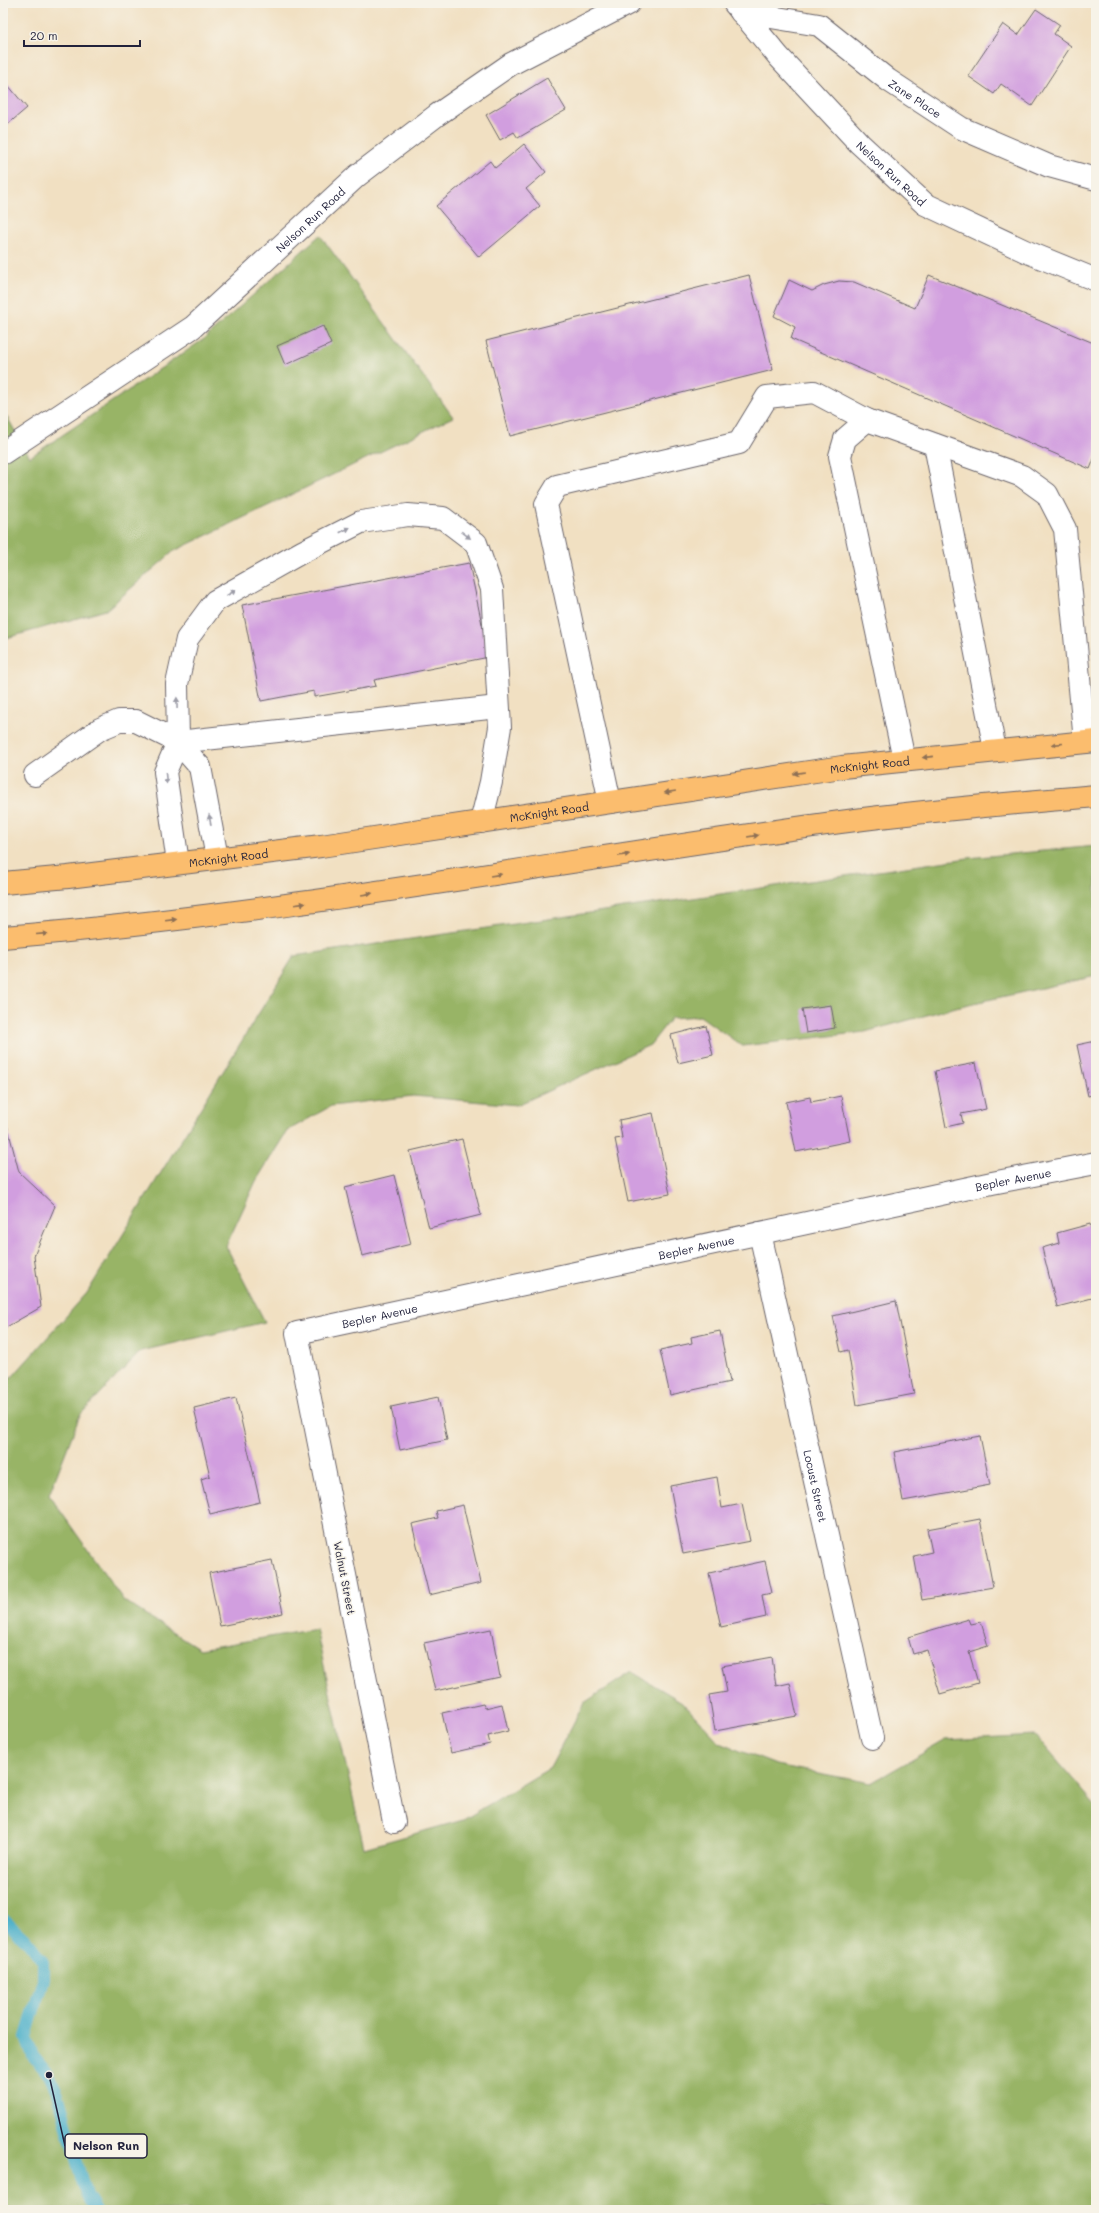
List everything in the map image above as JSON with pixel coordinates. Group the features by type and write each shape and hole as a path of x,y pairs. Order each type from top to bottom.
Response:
{"highway":[{"name":"McKnight Road","path":"3,883 68,877 321,846 842,767 1091,741"},
{"path":"3,937 73,932 329,900 849,821 1096,796"}],"street":[{"name":"Nelson Run Road","path":"3,453 193,327 357,176 437,114 511,64 629,3"},
{"name":"Nelson Run Road","path":"737,8 779,57 860,144 925,204 1025,251 1096,280"},
{"name":"Zane Place","path":"737,8 819,25 888,80 961,128 1049,166 1096,179"},
{"path":"610,802 546,504 557,486 739,443 767,397 814,392 867,420 1022,476 1047,494 1065,529 1091,741"},
{"path":"867,420 846,439 840,456 904,760"},
{"path":"935,445 995,750"},
{"path":"178,863 165,772 178,742 177,684 187,639 215,602 361,522 408,515 443,518 476,543 492,590 500,727 492,782 481,822"},
{"path":"178,742 498,707"},
{"path":"35,775 100,729 119,721 136,721 178,742 200,767 217,858"},
{"name":"Bepler Avenue","path":"296,1333 985,1184 1096,1163"},
{"name":"Locust Street","path":"760,1233 872,1738"},
{"name":"Walnut Street","path":"296,1333 394,1822"}],"green space":[{"path":"320,235 453,417 174,551 106,610 3,639 3,410 30,457 204,339"},
{"path":"1096,846 1096,976 956,1007 865,1032 742,1046 700,1016 671,1018 650,1045 517,1105 413,1096 331,1106 287,1131 256,1181 226,1246 265,1322 141,1351 80,1415 49,1495 124,1601 200,1649 316,1629 364,1848 463,1820 550,1768 584,1703 632,1672 682,1702 720,1743 776,1765 871,1783 946,1740 1035,1735 1096,1806 1096,2210 3,2210 3,1381 13,1376 87,1293 294,956 968,858"}],"building":[{"path":"1036,9 1060,25 1054,34 1071,46 1032,106 1001,84 994,94 968,76 1003,24 1018,35"},
{"path":"547,78 566,110 518,138 514,132 500,140 486,115"},
{"path":"3,79 27,108 7,125 3,121"},
{"path":"524,144 546,172 526,189 540,206 479,257 436,206 490,161 495,168"},
{"path":"749,275 773,370 510,436 486,341"},
{"path":"929,275 1096,344 1096,454 1090,469 791,339 795,327 774,316 789,280 812,291 824,285 839,281 854,282 915,308"},
{"path":"323,326 331,344 285,365 277,346"},
{"path":"469,563 489,657 374,680 376,686 314,697 314,691 261,701 242,605"},
{"path":"831,1005 835,1028 806,1033 802,1009"},
{"path":"706,1026 713,1055 678,1063 671,1035"},
{"path":"1096,1041 1096,1094 1088,1096 1077,1045"},
{"path":"976,1063 986,1109 961,1114 963,1123 946,1127 935,1071"},
{"path":"841,1096 850,1141 796,1152 786,1102 810,1097 811,1102"},
{"path":"653,1113 670,1194 628,1202 615,1139 622,1138 619,1120"},
{"path":"3,1120 6,1121 19,1172 55,1206 34,1256 41,1307 3,1329"},
{"path":"462,1139 481,1215 429,1228 410,1151"},
{"path":"394,1175 411,1244 362,1256 345,1187"},
{"path":"1090,1224 1096,1247 1096,1297 1057,1307 1042,1248 1059,1243 1057,1233"},
{"path":"896,1301 914,1394 857,1405 848,1350 841,1352 833,1316"},
{"path":"720,1331 730,1382 670,1395 660,1350 692,1343 691,1337"},
{"path":"438,1397 447,1440 400,1450 391,1407"},
{"path":"236,1398 260,1502 210,1514 201,1479 210,1476 194,1408"},
{"path":"980,1436 990,1485 903,1501 894,1452"},
{"path":"717,1477 722,1508 742,1504 750,1541 683,1554 670,1486"},
{"path":"463,1505 481,1583 429,1595 412,1524 438,1518 436,1511"},
{"path":"980,1519 993,1587 922,1600 914,1556 932,1552 927,1529"},
{"path":"272,1560 283,1613 220,1626 209,1573"},
{"path":"765,1561 772,1593 762,1595 766,1617 721,1627 709,1573"},
{"path":"969,1619 971,1624 981,1622 988,1646 969,1652 978,1683 940,1694 927,1650 913,1654 908,1637"},
{"path":"491,1629 500,1677 435,1691 424,1643"},
{"path":"772,1657 776,1686 790,1683 797,1716 715,1731 709,1695 727,1692 722,1666"},
{"path":"483,1704 485,1708 502,1704 508,1731 488,1736 490,1744 451,1753 442,1713"}],"waterway":[{"path":"3,1919 30,1944 43,1962 43,1979 26,2037 33,2056 49,2075 58,2094 86,2195 95,2210"}],"place":[{"name":"Nelson Run","path":"49,2075"}]}
